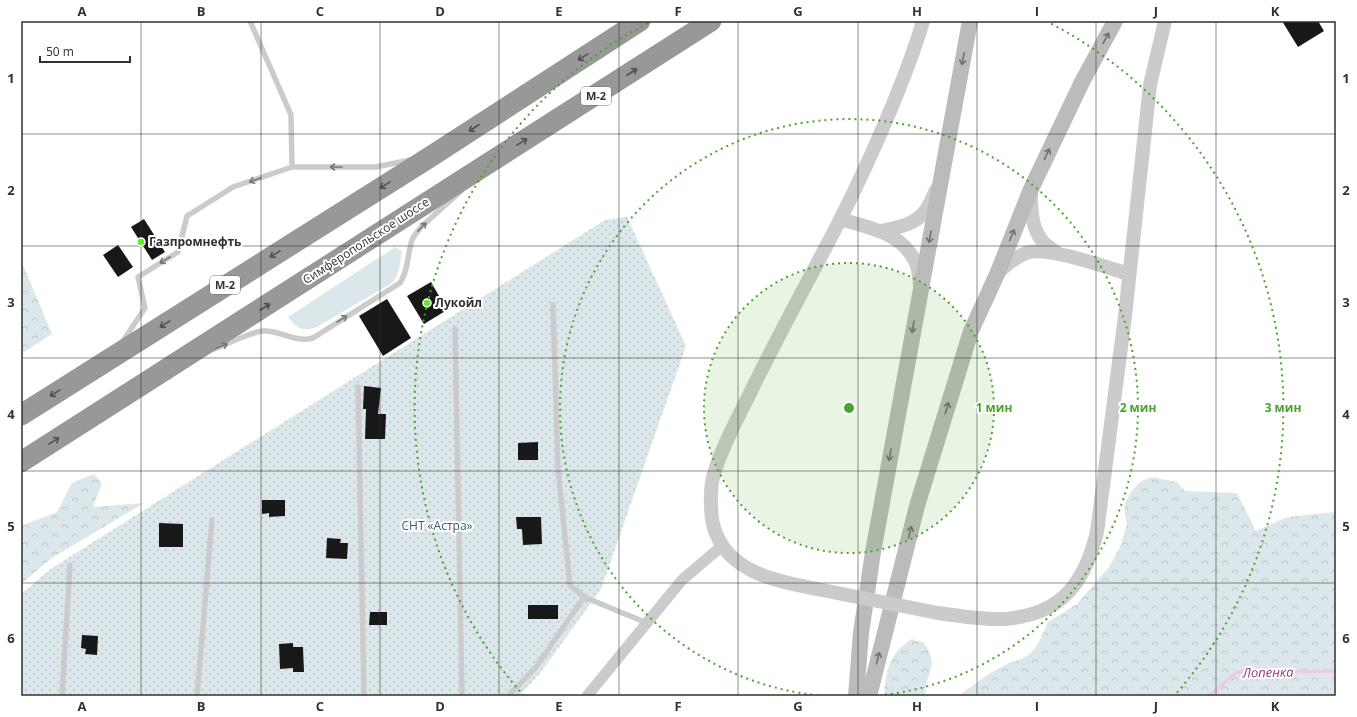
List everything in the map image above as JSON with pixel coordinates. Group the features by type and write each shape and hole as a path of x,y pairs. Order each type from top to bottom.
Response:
{"highway":[{"name":"М-2","path":"21,415 640,21"},
{"name":"Симферопольское шоссе","path":"21,462 173,366 489,162 571,112 711,21"}],"main road":[{"path":"856,696 861,633 873,552 970,21"},
{"path":"869,696 916,506 971,332 998,272 1031,189 1082,82 1115,21"}],"street":[{"path":"923,21 896,97 869,160 840,220 772,347 725,444 713,478 711,508 714,528 723,545 735,559 748,569 759,574 785,582 817,589 938,613 981,619 1007,619 1031,614 1049,608 1065,596 1075,584 1092,553 1097,532 1125,316 1150,85 1165,21"},
{"path":"880,231 903,226 916,221 925,212 939,185"},
{"path":"1031,189 1032,216 1036,231 1044,243 1057,253"},
{"path":"840,220 880,231 897,239 910,252 917,268 920,289"},
{"path":"998,272 1014,259 1027,252 1040,250 1057,253 1129,274"},
{"path":"587,696 682,580 723,545"}],"lane":[{"path":"250,21 291,115 292,167"},
{"path":"113,357 145,308 138,277 178,252 187,216 233,187 292,167 376,167 430,156"},
{"path":"469,183 489,162"},
{"path":"207,352 258,331 267,331 301,340 313,338 400,283 406,274 412,240 416,233 464,188"},
{"path":"553,305 558,469 570,585 584,597 648,623"},
{"path":"455,329 462,696"},
{"path":"173,366 200,355"},
{"path":"358,387 364,696"},
{"path":"197,696 212,520"},
{"path":"62,696 70,565"},
{"path":"508,696 536,667 584,597"}],"green space":[{"name":"СНТ «Астра»","path":"627,217 686,346 601,589 541,672 519,696 21,696 21,594 52,568 605,220"},
{"path":"395,247 402,251 397,276 392,283 317,327 304,329 297,327 288,317"},
{"path":"21,260 52,334 21,354"},
{"path":"94,474 102,483 93,507 144,503 52,558 21,584 21,526 57,512 72,483"},
{"path":"1151,477 1177,482 1185,491 1237,493 1256,531 1287,517 1336,512 1336,696 958,696 989,674 1031,653 1038,644 1048,622 1077,604 1109,567 1120,547 1127,524 1125,503 1131,492 1140,482"},
{"path":"912,639 924,643 931,655 931,667 925,690 926,696 884,696 890,663 898,650"}],"building":[{"path":"1282,21 1318,21 1324,31 1298,47"},
{"path":"144,219 165,252 152,260 131,227"},
{"path":"118,245 133,267 118,277 103,255"},
{"name":"Лукойл","path":"431,282 447,310 424,324 407,296"},
{"path":"387,299 411,338 383,356 359,316"},
{"path":"364,386 381,388 378,414 386,414 385,439 365,439 366,409 363,409"},
{"path":"538,442 538,460 518,460 518,443"},
{"path":"262,500 285,500 285,516 269,517 269,513 262,514"},
{"path":"516,517 541,517 542,544 523,545 522,529 517,529"},
{"path":"159,523 183,524 183,547 159,547"},
{"path":"327,538 341,539 340,543 348,543 347,559 326,558"},
{"path":"528,605 558,605 558,619 528,619"},
{"path":"370,612 387,612 387,625 369,625"},
{"path":"82,635 98,636 97,655 85,654 86,649 81,648"},
{"path":"293,643 293,647 303,647 304,672 293,672 293,668 280,669 279,644"}],"waterway":[{"name":"Лопенка","path":"1209,696 1237,672 1336,671"}],"place":[{"name":"Газпромнефть","path":"141,242"},
{"name":"Лукойл","path":"427,303"}]}
